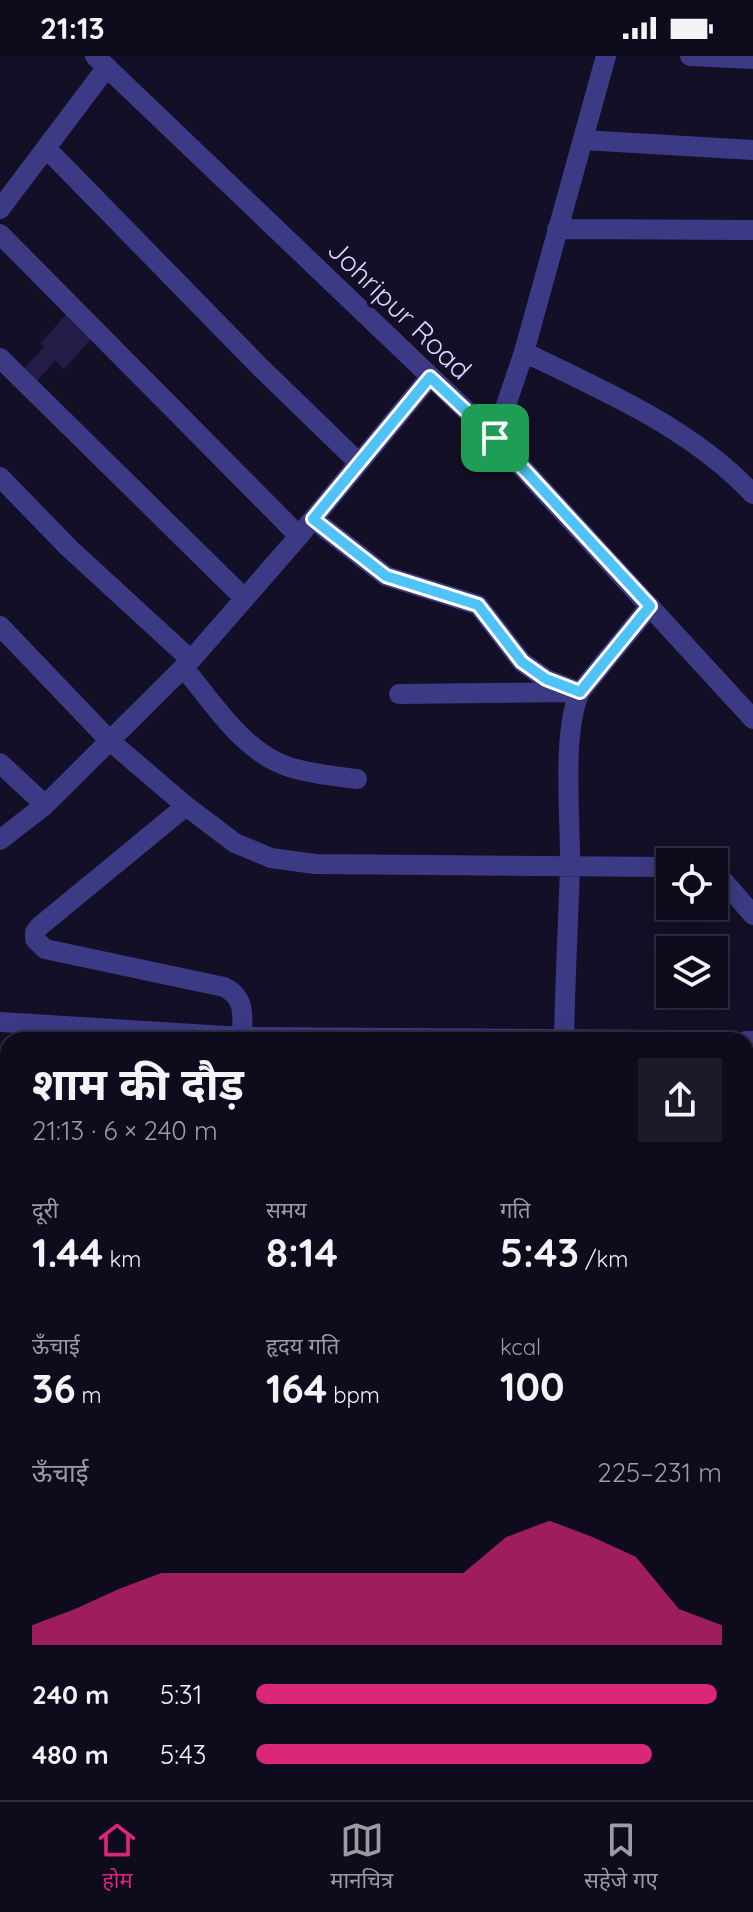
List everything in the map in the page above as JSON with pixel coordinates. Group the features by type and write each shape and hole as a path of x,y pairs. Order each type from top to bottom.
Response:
{"street":[{"path":"495,438 524,352 606,56"},
{"path":"690,56 753,59"},
{"path":"0,209 46,148 101,62"},
{"name":"Johripur Road","path":"101,62 495,438 753,719"},
{"path":"583,140 753,150"},
{"path":"46,148 260,367 358,462"},
{"path":"557,229 753,230"},
{"path":"0,234 299,536"},
{"path":"524,352 689,438 714,456 753,494"},
{"path":"0,358 244,598"},
{"path":"0,840 45,805 187,664 299,536 430,377"},
{"path":"0,477 187,664 244,739 286,766 357,779"},
{"path":"313,519 386,576 478,605 522,662 546,679 580,692"},
{"path":"564,1032 570,867 570,741 574,705 580,692 650,606"},
{"path":"0,626 110,741 235,843 271,858 315,864 656,867"},
{"path":"399,694 580,692"},
{"path":"0,763 45,805"},
{"path":"186,806 40,926 35,932 35,939 45,949 234,991 240,1000 242,1032"},
{"path":"728,886 753,915"},
{"path":"0,1022 151,1032"}],"building":[{"path":"67,313 94,336 64,369 55,361 35,383 22,371 44,347 40,344"}],"route":[{"path":"430,377 495,438 650,606 580,692 546,679 522,662 478,605 386,576 313,519 430,377"}]}
